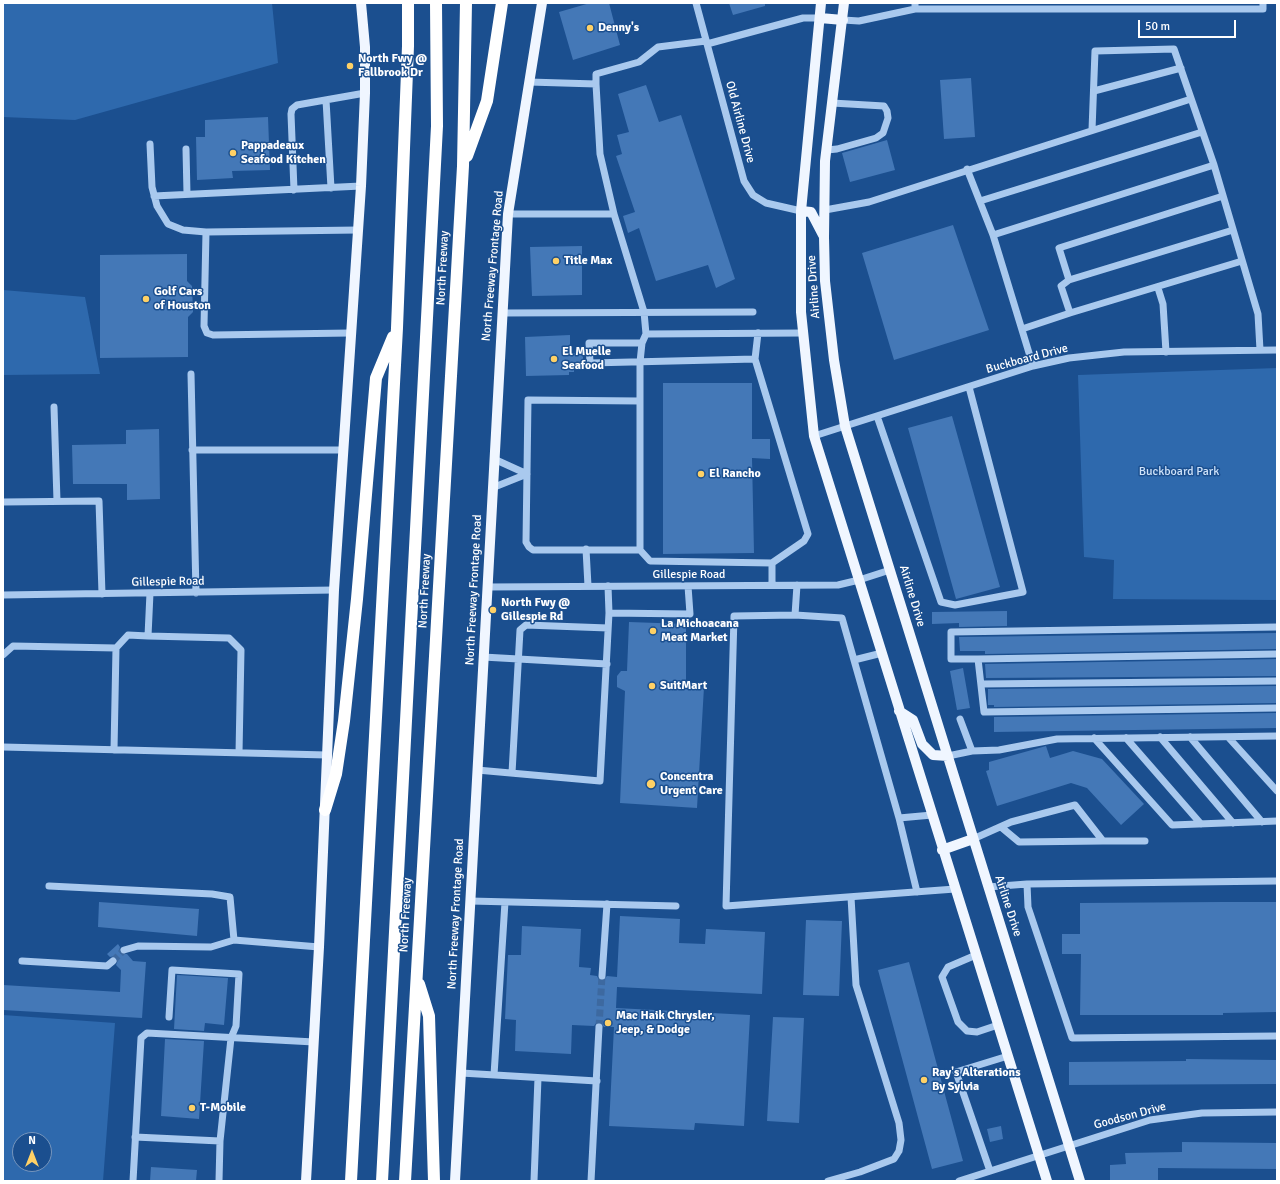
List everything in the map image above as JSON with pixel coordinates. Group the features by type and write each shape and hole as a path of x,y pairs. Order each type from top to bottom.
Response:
{"highway":[{"path":"351,1181 396,328 408,46 408,3"},
{"name":"North Freeway","path":"382,1181 437,126 436,3"},
{"name":"North Freeway","path":"405,1181 463,166 466,3"},
{"path":"463,166 487,101 502,3"},
{"path":"325,810 336,774 344,721 357,599 376,378 396,328"},
{"path":"416,976 430,1016 434,1181"}],"main road":[{"path":"306,1181 319,946 334,590 342,450 361,186 365,93 365,47 361,3"},
{"name":"North Freeway Frontage Road","path":"455,1181 508,214 542,3"},
{"name":"Airline Drive","path":"821,3 802,211 801,312 814,436 942,850 1047,1181"},
{"name":"Airline Drive","path":"844,3 826,150 824,237 825,281 830,329 845,426 1080,1181"},
{"path":"820,18 843,20"},
{"path":"802,211 811,212 824,237"},
{"path":"899,711 913,720 922,744 932,755 948,756"},
{"path":"942,850 973,839"}],"street":[{"name":"Old Airline Drive","path":"696,3 744,181 753,195 766,203 802,211"},
{"path":"843,20 859,21 915,6 1262,9 1263,3"},
{"path":"758,333 755,359 808,534 804,541 772,563 650,561 640,550 640,362 642,343 646,334 644,312 614,214 600,154 596,74 639,62 658,47 706,43 803,18 820,18"},
{"path":"1092,130 1095,51 1174,49 1214,165 1258,314 1260,350"},
{"path":"1094,91 1181,68"},
{"path":"530,82 596,84"},
{"path":"294,190 292,109 296,105 365,93"},
{"path":"825,210 869,202 967,169 1191,99"},
{"path":"326,100 331,188"},
{"path":"826,150 837,149 876,138 883,133 888,118 887,111 884,106 832,103"},
{"path":"980,201 1202,132"},
{"path":"150,144 154,196 157,206 168,224 183,230 206,232 358,230"},
{"path":"186,149 187,194"},
{"path":"993,235 1214,165"},
{"path":"967,169 993,235 1033,366"},
{"path":"154,196 361,186"},
{"path":"1069,280 1059,248 1223,196"},
{"path":"508,214 614,214"},
{"path":"1070,313 1061,286 1069,280 1233,230"},
{"path":"206,232 204,326 207,333 213,336 350,333"},
{"path":"1022,329 1242,261"},
{"path":"1158,288 1163,304 1166,352"},
{"path":"502,312 753,312"},
{"path":"646,334 803,333"},
{"path":"642,343 589,343 590,363 755,359"},
{"name":"Buckboard Drive","path":"814,436 1033,366 1069,358 1124,352 1277,350"},
{"path":"191,374 196,592"},
{"path":"877,416 941,602 955,605 1023,592 969,387"},
{"path":"640,401 528,400 526,542 533,550 640,550"},
{"path":"54,407 57,501"},
{"path":"192,450 342,450"},
{"path":"494,459 527,474"},
{"path":"492,488 527,474"},
{"path":"3,502 99,501 102,594"},
{"path":"586,549 588,586"},
{"path":"772,563 772,585"},
{"name":"Gillespie Road","path":"487,587 838,585 890,570"},
{"path":"795,616 797,585"},
{"path":"477,770 600,781 609,613 608,586"},
{"path":"609,613 690,614 688,586"},
{"name":"Gillespie Road","path":"3,595 334,590"},
{"path":"148,636 150,593"},
{"path":"917,892 899,818 842,618 734,616 726,906 851,897 917,892 955,889"},
{"path":"512,773 520,630 522,627 608,628"},
{"path":"1277,627 951,632 951,659 1277,654"},
{"path":"114,750 116,648 128,635 229,638 241,650 240,753"},
{"path":"3,655 13,646 116,648"},
{"path":"854,660 882,653"},
{"path":"483,657 606,664"},
{"path":"978,659 984,712 1277,708"},
{"path":"981,684 1277,681"},
{"path":"960,719 972,752"},
{"path":"948,756 999,750 1057,739 1277,736"},
{"path":"1160,737 1233,823"},
{"path":"1190,737 1262,822"},
{"path":"1228,737 1277,792"},
{"path":"1094,738 1172,825 1277,821"},
{"path":"1126,738 1201,824"},
{"path":"3,747 327,755"},
{"path":"973,839 1010,822 1076,805 1103,841"},
{"path":"899,818 932,815"},
{"path":"1000,826 1019,842 1145,841"},
{"path":"988,887 1027,884 1277,881"},
{"path":"1027,884 1028,907 1072,1038 1277,1036"},
{"path":"49,886 212,894 230,897 234,940"},
{"path":"828,1181 860,1172 894,1159 899,1151 902,1140 899,1123 856,985 851,897"},
{"path":"470,901 676,906"},
{"path":"494,1075 505,902"},
{"path":"602,976 607,904"},
{"path":"124,950 138,946 211,947 234,940 319,946"},
{"path":"976,955 948,967 942,977 958,1022 967,1031 977,1032 998,1025"},
{"path":"22,961 107,966 113,961"},
{"path":"169,1017 172,970 239,974 236,1026 231,1038 220,1141 219,1181"},
{"path":"591,1181 599,1026"},
{"path":"133,1181 141,1038 147,1033 314,1042"},
{"path":"990,1171 956,1072 1008,1056"},
{"path":"461,1073 597,1081"},
{"path":"534,1181 538,1078"},
{"name":"Goodson Drive","path":"959,1181 1125,1127 1176,1116 1202,1113 1277,1112"},
{"path":"135,1137 220,1141"}],"green space":[{"path":"3,3 272,3 278,63 75,120 3,117"},
{"path":"3,290 85,297 100,374 3,375"},
{"name":"Buckboard Park","path":"1277,368 1277,600 1113,599 1114,560 1084,557 1078,375"},
{"path":"3,1015 115,1023 103,1181 3,1181"}],"building":[{"name":"Denny's","path":"590,3 609,3 620,45 573,60 559,12"},
{"path":"729,3 765,3 765,6 733,15"},
{"path":"971,78 975,137 944,139 940,80"},
{"path":"646,85 659,122 681,115 735,279 716,288 708,265 656,281 639,228 628,233 623,216 635,212 616,156 622,154 617,135 629,132 618,94"},
{"name":"Pappadeaux Seafood Kitchen","path":"268,117 270,170 232,171 233,178 197,180 196,137 205,137 205,120"},
{"path":"887,140 895,170 850,182 842,153"},
{"path":"953,225 989,330 894,360 862,253"},
{"path":"582,246 582,295 532,296 530,247"},
{"name":"Golf Cars of Houston","path":"187,254 187,281 192,286 193,312 188,317 188,357 100,358 100,255"},
{"name":"El Muelle Seafood","path":"570,335 570,353 583,353 583,365 574,366 574,372 569,372 569,375 526,376 525,337"},
{"path":"663,383 752,383 752,439 770,439 770,459 752,458 754,553 663,554"},
{"path":"952,416 1000,587 956,599 908,428"},
{"path":"159,429 160,499 127,500 127,484 73,484 72,445 126,444 126,430"},
{"path":"1007,611 1007,626 959,627 959,623 932,624 932,612"},
{"path":"629,622 686,624 686,684 704,687 697,808 620,803 625,691 617,687 617,676 621,671 627,671"},
{"path":"1277,633 1277,649 985,654 985,651 960,651 959,637"},
{"path":"1277,659 1277,676 986,678 985,664"},
{"path":"963,668 970,708 957,710 950,671"},
{"path":"1277,686 1277,703 994,707 994,705 988,705 988,689"},
{"path":"1277,713 1277,728 994,732 994,717"},
{"path":"1046,746 1050,758 1073,751 1102,759 1144,804 1121,825 1087,788 1071,783 997,806 986,771 989,770 989,762"},
{"path":"99,902 199,909 197,936 98,927"},
{"path":"1277,902 1277,1012 1223,1013 1223,1015 1080,1015 1081,954 1062,954 1062,934 1080,934 1080,903"},
{"name":"Mac Haik Chrysler, Jeep, & Dodge","path":"620,916 680,919 679,943 705,944 706,929 765,932 762,994 617,987 616,1008 750,1015 744,1126 695,1123 694,1130 609,1126 614,1027 604,1027 601,1023 597,1022 594,1026 572,1025 571,1054 515,1051 516,1020 505,1019 508,955 521,955 522,926 581,929 579,967 591,968 590,975 597,976 599,980 602,981 607,976 617,977"},
{"path":"806,920 842,921 839,996 803,995"},
{"path":"118,944 121,954 127,954 133,961 146,962 142,1018 3,1010 3,985 120,992 121,970 116,965 118,960 115,956 110,957 107,954"},
{"path":"909,962 963,1161 932,1169 878,970"},
{"path":"177,975 228,978 224,1025 205,1023 204,1031 174,1029"},
{"path":"773,1017 804,1018 799,1123 767,1121"},
{"path":"165,1039 204,1041 199,1119 161,1116"},
{"path":"1186,1059 1277,1060 1277,1084 1069,1085 1069,1062 1186,1061"},
{"path":"1001,1126 1003,1139 990,1142 987,1129"},
{"path":"1182,1142 1277,1143 1277,1169 1158,1168 1158,1181 1110,1181 1110,1165 1126,1164 1125,1153 1182,1152"},
{"path":"151,1167 197,1170 196,1181 150,1181"}],"tunnel":[{"path":"113,961 124,950"},
{"path":"599,1027 602,976"}],"place":[{"name":"Denny's","path":"590,28"},
{"name":"North Fwy @ Fallbrook Dr","path":"350,66"},
{"name":"Pappadeaux Seafood Kitchen","path":"233,153"},
{"name":"Title Max","path":"556,261"},
{"name":"Golf Cars of Houston","path":"146,299"},
{"name":"El Muelle Seafood","path":"554,359"},
{"name":"El Rancho","path":"701,474"},
{"name":"North Fwy @ Gillespie Rd","path":"493,610"},
{"name":"La Michoacana Meat Market","path":"653,631"},
{"name":"SuitMart","path":"652,686"},
{"name":"Concentra Urgent Care","path":"651,784"},
{"name":"Mac Haik Chrysler, Jeep, & Dodge","path":"608,1023"},
{"name":"Ray's Alterations By Sylvia","path":"924,1080"},
{"name":"T-Mobile","path":"192,1108"}]}
